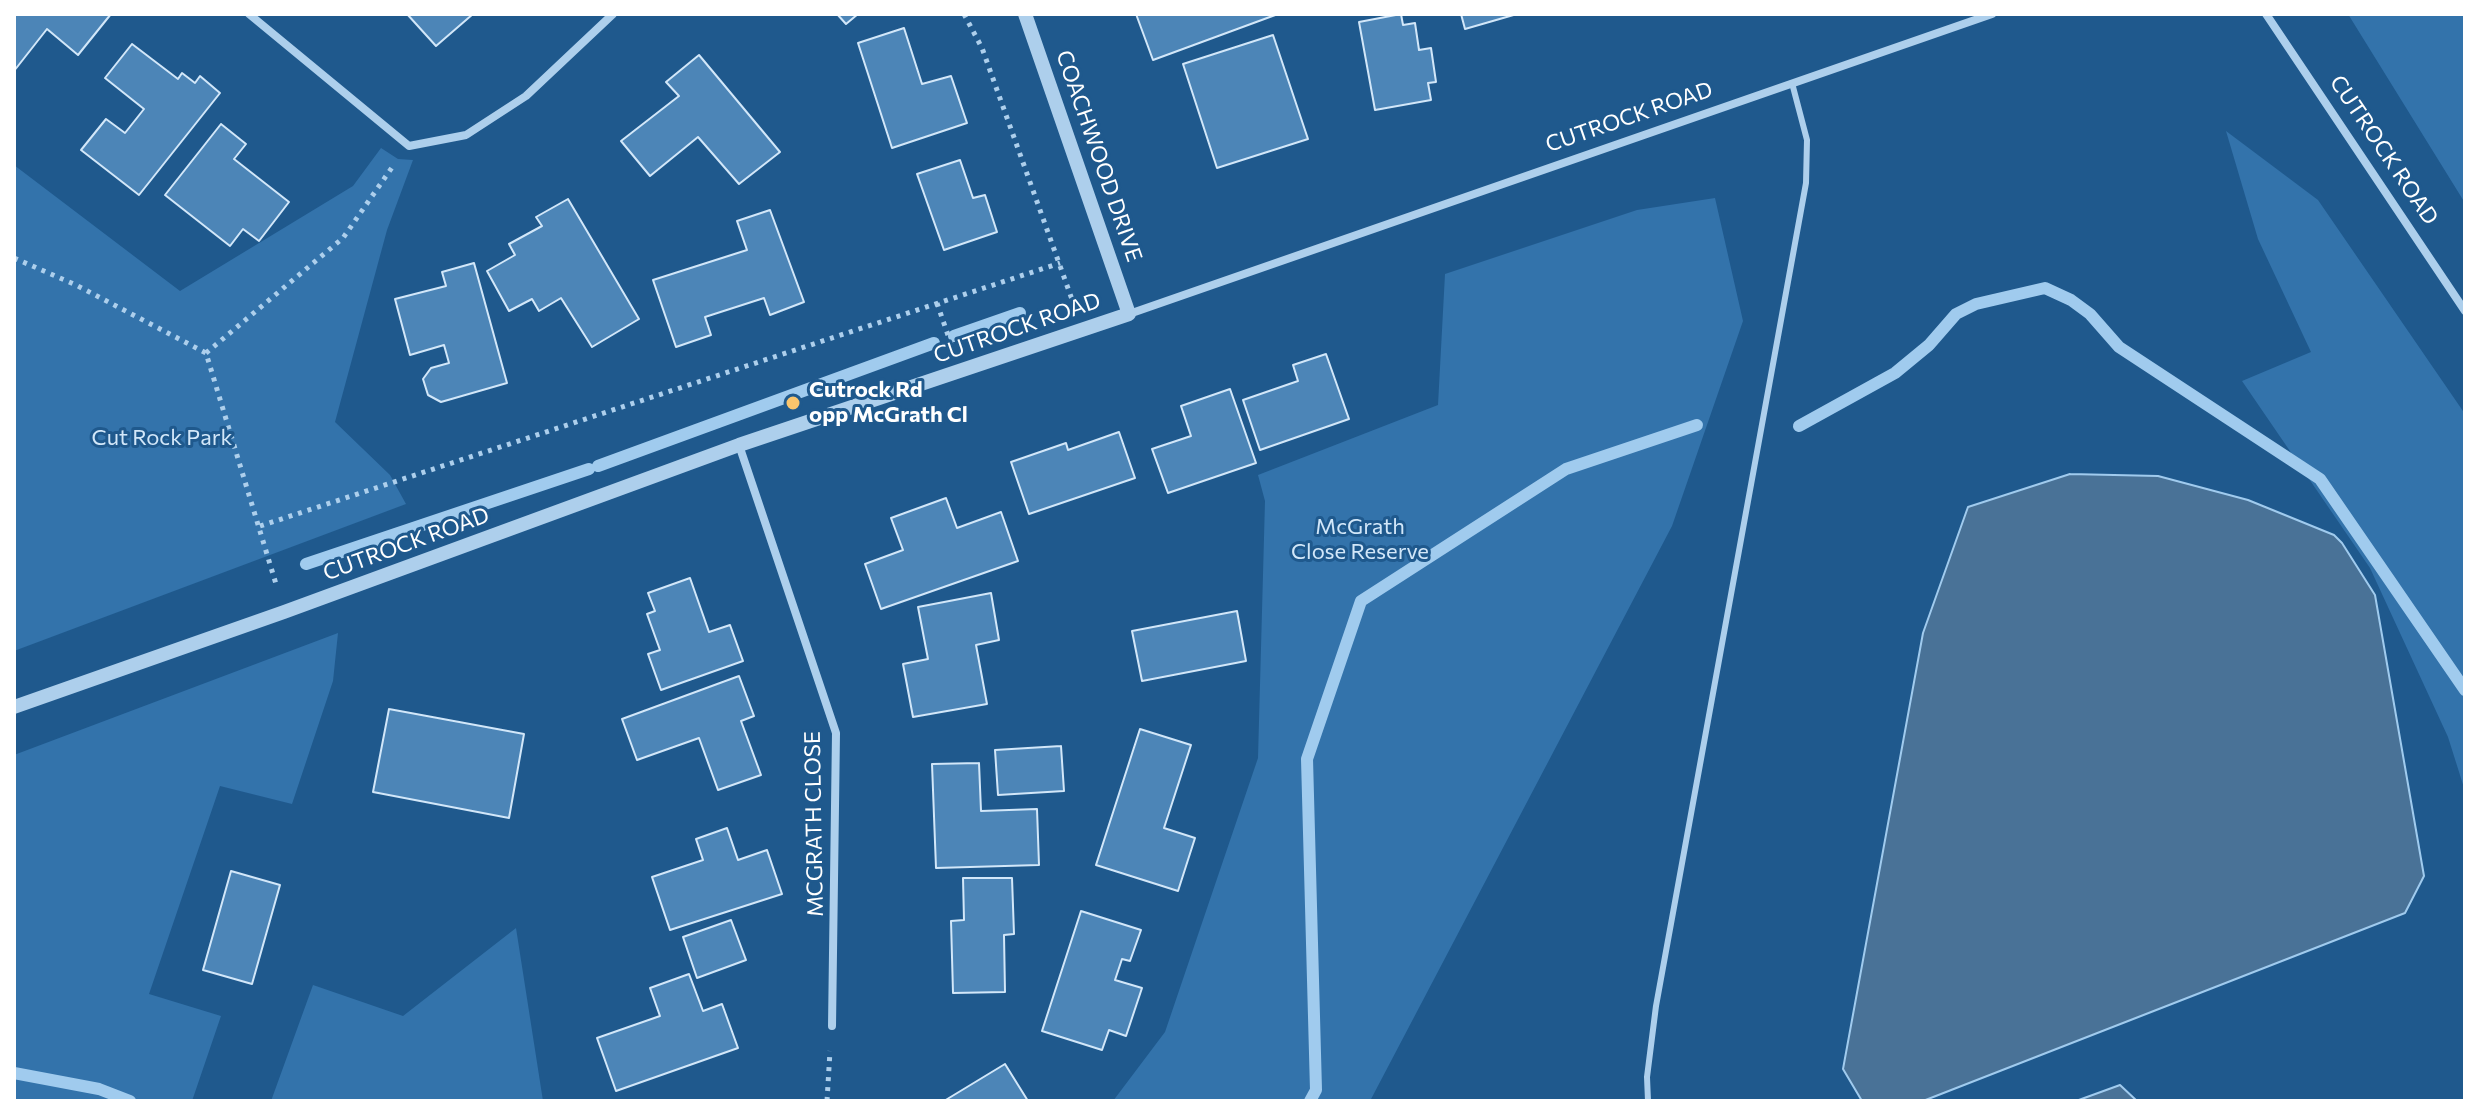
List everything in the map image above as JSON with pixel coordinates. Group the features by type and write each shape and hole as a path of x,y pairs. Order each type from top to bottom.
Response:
{"street":[{"path":"249,14 409,146 466,135 526,96 613,14"},
{"name":"COACHWOOD DRIVE","path":"1025,14 1129,314"},
{"name":"CUTROCK ROAD","path":"14,707 284,612 739,445 1129,314 1992,14"},
{"name":"CUTROCK ROAD","path":"2266,14 2465,311"},
{"name":"MCGRATH CLOSE","path":"739,445 836,733 832,1026"}],"lane":[{"path":"1648,1101 1647,1077 1656,1006 1806,183 1807,140 1792,83"}],"path":[{"path":"964,14 982,48 1082,329"},
{"path":"206,353 343,238 409,146"},
{"path":"14,258 76,285 206,353 284,612"},
{"path":"260,526 1060,263"},
{"path":"937,303 961,370"},
{"path":"827,1101 832,1026"}],"green space":[{"path":"2348,14 2465,14 2465,203"},
{"path":"2226,131 2318,200 2465,414 2465,791 2448,737 2370,568 2242,381 2311,352 2258,239"},
{"name":"Cut Rock Park","path":"381,148 398,159 413,160 387,230 335,422 390,475 406,504 14,651 14,165 180,291 353,186"},
{"name":"McGrath Close Reserve","path":"1715,198 1743,321 1672,526 1370,1101 1113,1101 1165,1032 1258,758 1265,501 1258,475 1438,405 1445,274 1637,210"},
{"path":"338,633 333,681 292,804 220,786 149,994 221,1016 192,1101 14,1101 14,755"},
{"path":"516,928 543,1101 271,1101 313,985 403,1016"}],"shaded area":[{"path":"2070,474 2158,476 2248,500 2334,535 2342,543 2375,595 2424,876 2405,913 1923,1101 1862,1101 1843,1069 1923,633 1968,507"},
{"path":"2120,1085 2137,1101 2076,1101"}],"building":[{"path":"14,14 111,14 78,55 47,29 14,71"},
{"path":"407,14 473,14 436,46"},
{"path":"837,14 858,14 846,24"},
{"path":"1136,14 1278,14 1153,60"},
{"path":"1401,14 1403,25 1415,23 1419,50 1431,48 1436,82 1428,83 1431,100 1375,110 1359,22"},
{"path":"1461,14 1517,14 1465,29"},
{"path":"904,28 922,84 951,76 967,123 892,148 858,43"},
{"path":"1273,35 1308,139 1217,168 1183,64"},
{"path":"132,44 178,79 182,73 195,83 200,76 220,93 139,195 81,150 106,119 125,133 144,109 105,78"},
{"path":"699,55 780,152 739,184 698,137 650,176 621,141 679,96 666,82"},
{"path":"221,124 246,144 234,159 289,202 259,241 243,229 230,246 165,195"},
{"path":"960,160 973,198 985,195 997,232 944,250 917,174"},
{"path":"568,199 639,319 592,347 561,298 539,311 532,299 509,311 487,271 515,255 509,244 542,226 536,217"},
{"path":"770,210 804,302 770,315 764,298 705,317 711,335 676,347 653,280 747,250 737,221"},
{"path":"474,263 507,383 441,402 428,395 423,379 431,368 449,363 444,345 410,355 395,299 446,286 442,272"},
{"path":"1326,354 1349,419 1260,450 1243,400 1298,381 1293,365"},
{"path":"1230,389 1256,463 1168,493 1152,449 1191,436 1181,406"},
{"path":"1119,432 1135,478 1029,514 1011,462 1066,443 1068,450"},
{"path":"946,498 957,528 1001,512 1018,561 881,609 865,564 903,550 891,518"},
{"path":"690,578 709,632 730,625 743,661 661,690 648,654 660,650 647,614 655,611 648,593"},
{"path":"991,593 999,640 976,645 987,704 913,717 903,664 928,659 918,607"},
{"path":"1237,611 1246,661 1142,681 1132,631"},
{"path":"739,676 754,716 741,721 761,775 718,790 699,738 637,760 622,719"},
{"path":"389,709 524,734 509,818 373,792"},
{"path":"1140,729 1191,745 1164,828 1195,838 1178,891 1096,865"},
{"path":"1061,746 1064,791 998,795 995,750"},
{"path":"979,763 981,811 1037,809 1039,865 936,868 932,764"},
{"path":"727,828 738,860 767,850 782,894 670,930 652,877 703,860 696,839"},
{"path":"231,871 280,885 252,984 203,970"},
{"path":"963,878 1012,878 1014,934 1004,935 1005,992 953,993 951,921 964,920"},
{"path":"1081,911 1141,930 1130,961 1122,959 1115,980 1142,988 1126,1036 1109,1030 1102,1050 1042,1031"},
{"path":"731,920 746,960 697,978 683,937"},
{"path":"689,974 703,1011 722,1004 738,1048 616,1091 597,1038 660,1016 650,988"},
{"path":"1005,1064 1028,1101 944,1101"}],"waterway":[{"path":"1799,426 1895,373 1929,345 1956,314 1976,304 2045,288 2071,300 2090,314 2119,347 2320,479 2465,690"},
{"path":"954,336 1020,313"},
{"path":"598,466 934,343"},
{"path":"1310,1101 1316,1090 1307,759 1361,601 1566,469 1697,425"},
{"path":"306,564 589,469"},
{"path":"14,1073 99,1089 130,1101"}],"place":[{"name":"Cutrock Rd opp McGrath Cl","path":"793,403"}]}
